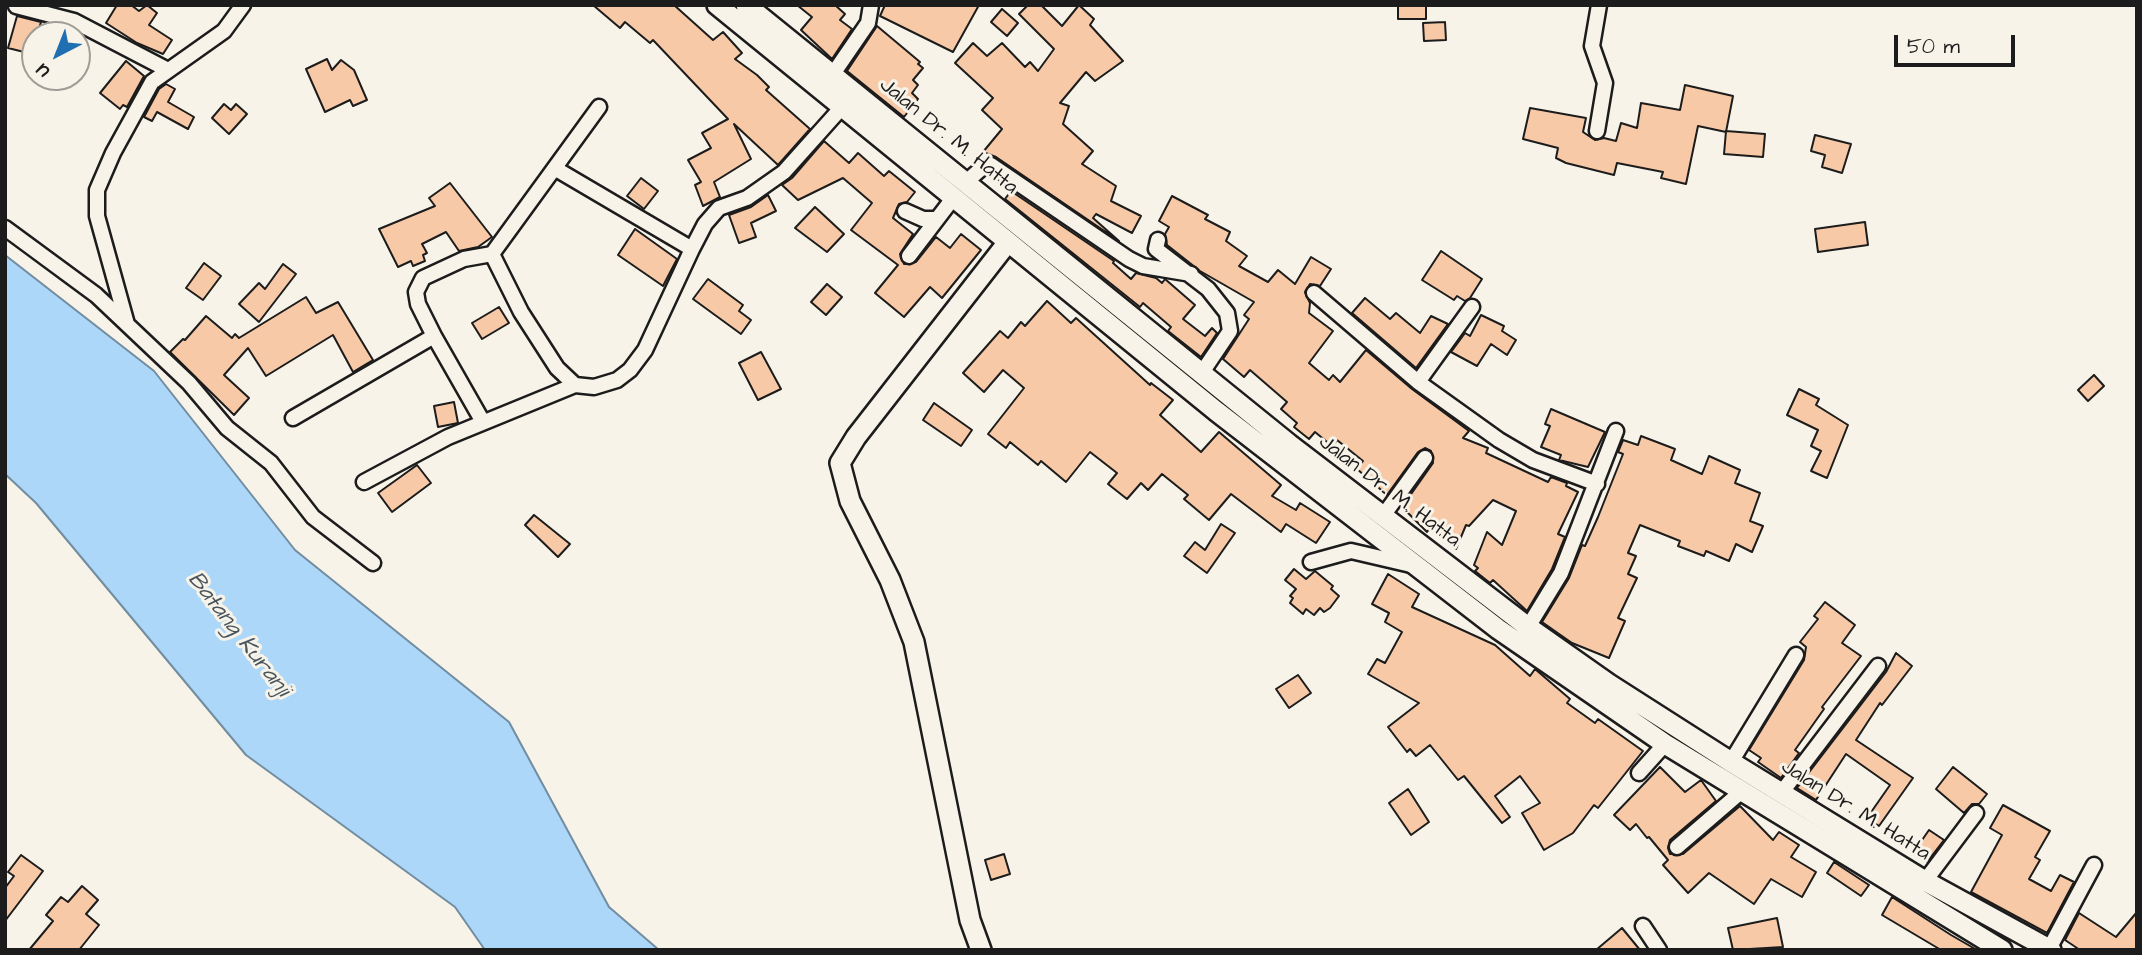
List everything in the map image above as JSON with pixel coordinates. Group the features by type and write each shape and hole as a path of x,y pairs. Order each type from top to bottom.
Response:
{"main road":[{"name":"Jalan Dr. M. Hatta","path":"717,5 843,106 1203,371 1289,444 1528,627 1731,762 1925,881 2050,949"},
{"name":"Jalan Dr. M. Hatta","path":"746,5 833,74 960,190 1008,242 1216,411 1498,629 1667,745 2002,950"},
{"path":"981,950 970,920 914,642 890,580 850,501 840,463 856,437 1008,242"},
{"path":"1667,745 1680,729"}],"street":[{"path":"128,326 97,216 97,190 152,82 166,69 224,32 243,5"},
{"path":"833,74 868,23 872,5"},
{"path":"1597,131 1605,83 1592,46 1599,5"},
{"path":"16,6 74,21 166,69"},
{"path":"364,482 448,437 483,422 575,385 605,386 630,370 645,350 705,224 719,208 747,198 784,172 843,106"},
{"path":"483,422 418,304 416,292 423,278 464,259 492,254 599,107"},
{"path":"909,256 960,190 983,167 991,164 1129,260 1143,266 1191,274"},
{"path":"556,169 692,249"},
{"path":"905,211 923,219 937,219"},
{"path":"5,228 96,295 189,383 227,428 271,463 313,517 373,563"},
{"path":"1158,240 1156,249 1191,274 1217,300 1230,323 1225,341 1203,371"},
{"path":"492,254 521,313 557,368 575,385"},
{"path":"1314,293 1418,382 1499,440 1533,460 1597,484"},
{"path":"1418,382 1472,307"},
{"path":"293,418 435,336"},
{"path":"1528,627 1561,573 1616,431"},
{"path":"1383,516 1425,458"},
{"path":"1311,562 1351,551 1416,566"},
{"path":"1731,762 1796,655"},
{"path":"1782,792 1878,666"},
{"path":"1639,773 1667,745"},
{"path":"1677,846 1742,791"},
{"path":"1925,881 1976,813"},
{"path":"2050,949 2094,865"},
{"path":"1643,926 1659,950"}],"water":[{"name":"Batang Kuranji","path":"5,255 154,371 295,550 509,722 609,907 659,950 485,950 455,907 246,755 36,503 5,474"}],"building":[{"path":"117,5 131,5 139,11 147,5 157,13 149,25 172,40 163,54 137,43 106,23"},
{"path":"593,5 674,5 713,40 723,32 742,53 735,59 757,75 769,87 766,90 810,129 778,165 734,124 751,159 714,182 720,197 703,206 695,185 701,182 688,160 711,148 702,133 728,119 653,40 650,43 625,22 620,28"},
{"path":"797,5 835,5 845,14 840,20 852,29 832,59 801,30 812,17"},
{"path":"885,5 979,5 953,52 880,16"},
{"path":"1028,5 1041,5 1062,26 1079,5 1094,19 1090,25 1123,61 1095,81 1086,72 1060,103 1069,106 1063,124 1093,151 1082,164 1116,186 1111,201 1141,216 1132,233 1096,214 1093,218 1119,241 996,157 983,152 1002,129 982,110 993,98 955,63 973,43 987,56 1002,43 1025,67 1030,62 1038,71 1054,49 1019,14"},
{"path":"1398,5 1426,5 1426,19 1398,19"},
{"path":"1002,9 1018,23 1007,36 991,22"},
{"path":"17,16 37,21 21,21 21,51 8,48"},
{"path":"1445,22 1446,40 1424,41 1423,23"},
{"path":"877,26 920,62 918,64 923,68 913,80 918,85 912,93 918,99 904,117 847,71"},
{"path":"327,59 332,70 341,60 354,70 367,100 353,106 350,100 325,112 306,69"},
{"path":"126,61 144,76 127,107 123,105 120,109 100,93"},
{"path":"166,84 175,89 168,102 194,117 188,129 157,112 152,121 144,117 159,89"},
{"path":"1685,85 1733,96 1726,132 1698,126 1686,184 1661,178 1663,172 1617,163 1614,175 1566,163 1556,158 1558,148 1523,139 1530,108 1586,118 1583,132 1595,140 1604,138 1616,141 1621,123 1637,128 1641,103 1680,110"},
{"path":"224,104 231,110 236,104 247,114 229,134 212,118"},
{"path":"1726,131 1765,134 1763,157 1724,154"},
{"path":"1815,135 1851,144 1842,173 1822,167 1825,155 1811,151"},
{"path":"824,141 849,163 858,153 884,176 889,171 915,192 907,202 899,204 893,218 913,234 900,254 904,264 916,262 936,237 950,248 961,234 981,250 942,298 930,287 904,317 875,293 898,265 851,230 872,203 843,178 798,200 782,185 792,178"},
{"path":"641,178 658,191 644,209 627,196"},
{"path":"450,183 492,237 478,247 459,251 446,232 422,244 427,253 423,255 425,261 413,266 411,261 398,267 379,229 435,206 429,198"},
{"path":"1011,191 1114,261 1113,263 1131,279 1136,273 1156,278 1162,283 1165,279 1195,305 1183,319 1205,336 1212,328 1217,333 1201,357 1168,331 1171,327 1143,303 1140,307 1005,199"},
{"path":"768,195 776,211 751,223 756,237 739,243 729,215 751,207"},
{"path":"1172,196 1208,215 1205,219 1230,232 1226,241 1247,256 1239,266 1268,282 1278,270 1295,284 1311,257 1331,269 1320,286 1310,284 1305,292 1310,303 1309,313 1333,331 1309,363 1329,380 1333,375 1340,382 1366,350 1412,389 1469,431 1463,438 1488,448 1486,453 1548,482 1551,477 1567,483 1566,486 1578,492 1558,534 1565,537 1552,569 1527,611 1493,580 1490,583 1475,571 1478,568 1474,565 1487,532 1502,545 1516,511 1493,500 1469,526 1466,525 1456,549 1431,527 1427,532 1402,507 1433,463 1431,451 1425,448 1418,452 1387,495 1357,469 1363,461 1337,440 1332,446 1315,432 1309,439 1294,427 1297,423 1281,409 1287,402 1250,370 1244,377 1223,359 1249,319 1244,315 1254,302 1200,271 1167,245 1165,234 1169,227 1159,221"},
{"path":"815,207 844,234 827,252 795,228"},
{"path":"1865,222 1868,245 1818,252 1815,229"},
{"path":"635,229 677,259 663,286 618,255"},
{"path":"1441,251 1482,279 1470,298 1465,301 1457,296 1454,300 1422,280"},
{"path":"204,263 221,276 203,300 186,288"},
{"path":"283,264 296,274 259,322 239,304 259,283 265,289"},
{"path":"708,279 743,305 739,311 751,320 741,334 693,299"},
{"path":"827,284 842,297 826,315 811,302"},
{"path":"306,297 316,313 338,302 373,360 353,372 333,335 266,376 248,348 224,375 249,398 234,415 170,352 185,340 206,316 232,338 235,334 239,338"},
{"path":"1365,298 1390,319 1396,313 1420,333 1431,316 1448,324 1416,368 1352,313"},
{"path":"1047,301 1071,323 1076,318 1150,385 1151,383 1173,400 1160,415 1201,452 1219,432 1281,485 1272,496 1296,510 1300,503 1330,522 1316,543 1286,524 1281,532 1231,494 1209,520 1184,499 1188,495 1162,474 1148,490 1141,483 1127,499 1108,484 1117,473 1090,452 1066,482 1041,461 1038,465 1010,442 1006,448 988,434 1024,388 1003,370 984,392 963,373 1000,331 1008,338 1021,322 1025,326"},
{"path":"499,307 509,323 482,339 472,323"},
{"path":"1481,315 1504,326 1502,331 1516,340 1507,355 1491,344 1477,366 1451,352 1465,333 1470,336"},
{"path":"761,352 781,389 758,400 739,363"},
{"path":"2094,375 2104,386 2088,401 2078,390"},
{"path":"1799,389 1819,399 1816,405 1848,425 1827,478 1811,471 1821,451 1811,446 1818,430 1787,415"},
{"path":"454,402 458,423 438,427 434,406"},
{"path":"934,403 972,430 961,446 923,420"},
{"path":"1551,409 1605,432 1588,467 1559,460 1561,455 1541,447 1550,426 1545,424"},
{"path":"1641,436 1675,449 1671,460 1702,474 1709,456 1740,470 1735,483 1760,493 1750,521 1763,526 1752,552 1736,544 1729,561 1706,551 1704,556 1678,546 1680,541 1640,525 1628,553 1636,556 1628,574 1637,578 1618,618 1625,621 1609,658 1572,643 1542,622 1569,578 1582,545 1585,546 1598,517 1623,454 1618,452 1623,440 1638,445"},
{"path":"417,465 431,483 392,512 378,493"},
{"path":"534,515 570,544 558,557 525,525"},
{"path":"1221,524 1235,533 1207,573 1184,556 1195,542 1205,550"},
{"path":"1294,569 1306,579 1315,571 1333,586 1331,589 1339,596 1330,608 1324,612 1320,608 1314,615 1306,609 1303,614 1290,603 1293,598 1290,596 1296,589 1285,580"},
{"path":"1388,574 1419,594 1412,607 1495,645 1530,676 1535,669 1570,699 1567,703 1595,723 1598,719 1643,751 1598,808 1594,805 1573,833 1544,850 1522,813 1540,803 1520,776 1495,796 1510,817 1502,823 1464,776 1458,780 1430,745 1416,756 1410,749 1407,752 1388,727 1419,703 1368,674 1377,659 1385,663 1402,632 1385,622 1389,613 1372,604"},
{"path":"1825,602 1855,625 1842,643 1861,656 1822,707 1824,709 1795,750 1799,753 1781,778 1758,762 1761,758 1749,750 1804,660 1806,647 1800,642 1818,619 1814,616"},
{"path":"1896,653 1912,666 1882,705 1880,703 1856,740 1913,778 1879,826 1867,818 1890,785 1846,754 1816,800 1797,788 1886,672"},
{"path":"1298,675 1311,693 1289,708 1276,689"},
{"path":"1660,767 1685,792 1701,780 1716,801 1670,840 1670,854 1683,854 1740,806 1773,840 1779,832 1799,845 1791,857 1816,872 1802,897 1771,879 1754,904 1709,873 1688,893 1663,865 1668,860 1649,837 1647,838 1636,824 1630,830 1614,815"},
{"path":"1953,767 1987,794 1979,804 1972,804 1964,813 1936,789"},
{"path":"1408,789 1429,822 1411,835 1389,803"},
{"path":"2003,805 2050,831 2035,857 2040,860 2029,879 2051,891 2060,875 2074,882 2047,933 1971,892 2002,835 1990,828"},
{"path":"1929,830 1944,840 1927,862 1913,853"},
{"path":"1004,854 1010,874 991,880 985,860"},
{"path":"21,855 43,871 5,921 5,888 14,876 8,872"},
{"path":"1834,862 1869,885 1861,896 1827,873"},
{"path":"82,886 98,900 86,914 99,925 79,950 29,950 53,921 46,915 61,897 68,902"},
{"path":"1892,897 1977,950 1941,950 1882,915"},
{"path":"2137,912 2137,950 2080,950 2065,940 2079,913 2116,937"},
{"path":"1777,918 1783,947 1733,950 1728,928"},
{"path":"1622,928 1640,950 1596,950"}]}
